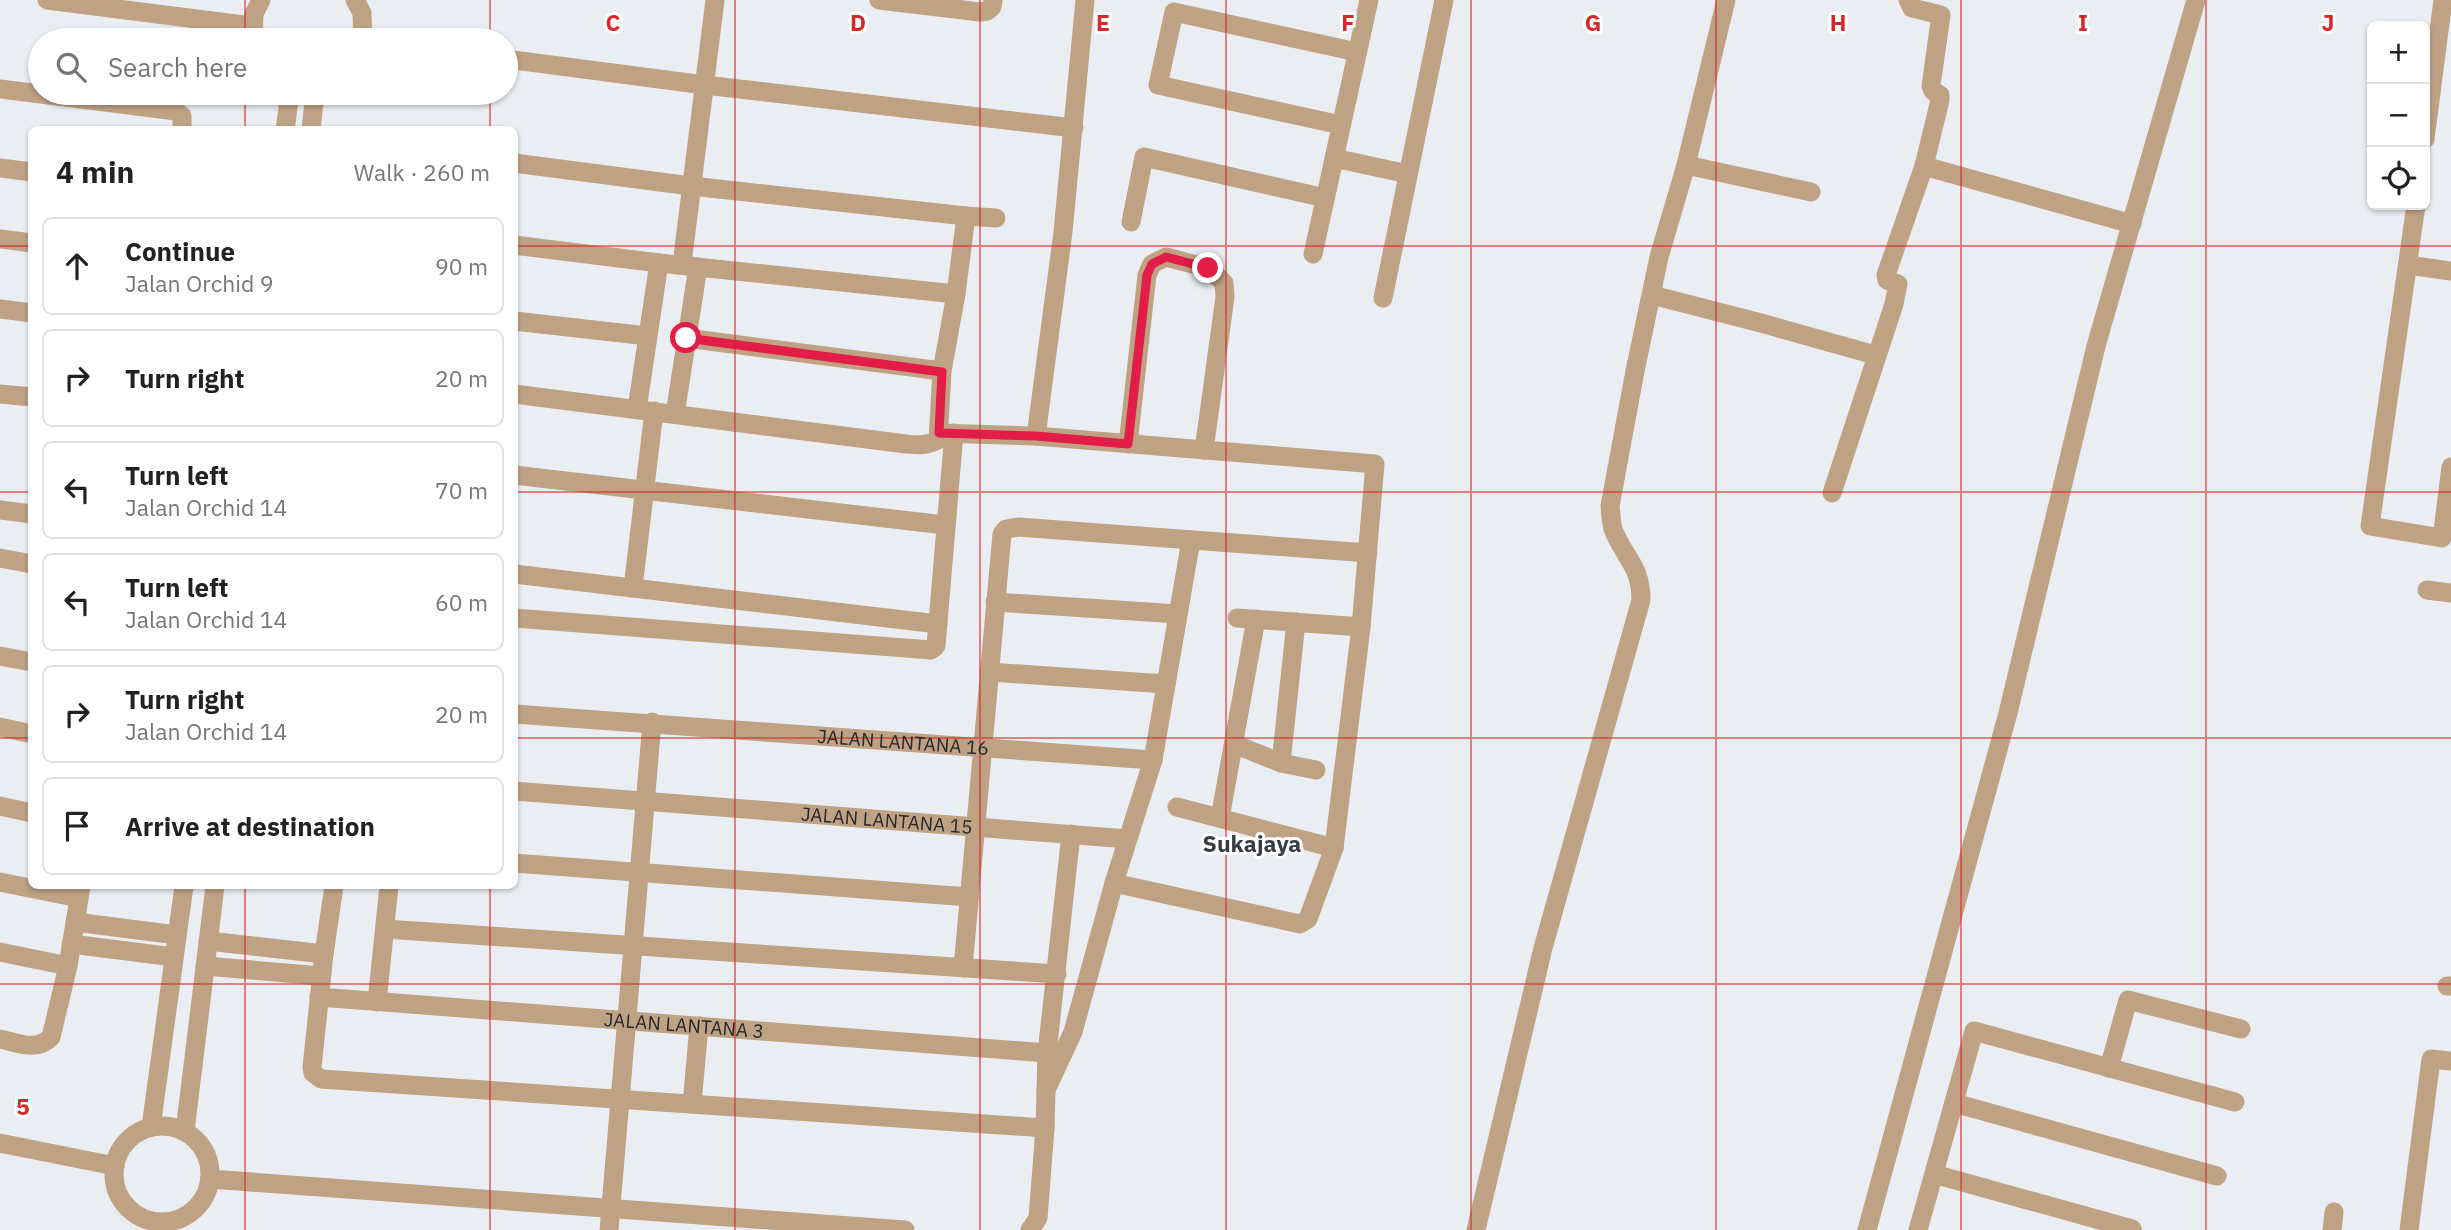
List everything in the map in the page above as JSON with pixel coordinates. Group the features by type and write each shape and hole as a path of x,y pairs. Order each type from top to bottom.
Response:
{"street":[{"path":"47,0 222,28"},
{"path":"253,28 254,14 261,0"},
{"path":"355,0 362,13 364,28"},
{"path":"675,414 686,338 691,186 715,0"},
{"path":"879,0 980,12 992,7 993,0"},
{"path":"1036,436 1074,128 1085,0"},
{"path":"1313,254 1369,0"},
{"path":"1383,298 1444,0"},
{"path":"1476,1230 1543,948 1641,600 1641,584 1612,526 1610,506 1659,257 1686,165 1726,0"},
{"path":"1832,493 1898,288 1897,283 1887,279 1886,275 1924,166 1940,100 1940,95 1933,91 1931,86 1940,14 1910,7 1909,0"},
{"path":"1867,1230 2008,713 2096,346 2129,224 2196,0"},
{"path":"2430,100 2443,0"},
{"path":"1341,125 1158,85 1174,12 1357,52"},
{"path":"518,61 1074,128"},
{"path":"0,89 28,92"},
{"path":"128,105 176,111 182,116 182,126"},
{"path":"286,126 288,105"},
{"path":"311,126 314,105"},
{"path":"1131,222 1144,157 1325,198"},
{"path":"1334,158 1409,174"},
{"path":"518,164 691,186 996,219"},
{"path":"1686,165 1811,192"},
{"path":"1924,166 2129,224"},
{"path":"0,168 28,172"},
{"path":"2415,210 2370,526 2442,538 2451,467"},
{"path":"518,618 927,651 935,649 946,525 946,433 942,372 966,216"},
{"path":"0,239 28,242"},
{"path":"518,245 956,294"},
{"path":"1128,444 1147,275 1152,264 1166,257 1208,268 1224,283 1204,450"},
{"path":"633,588 646,491 648,336 659,263"},
{"path":"2408,265 2451,271"},
{"path":"1652,295 1875,355"},
{"path":"0,309 28,312"},
{"path":"518,321 648,336"},
{"path":"686,338 942,372"},
{"path":"0,394 28,397"},
{"path":"518,394 925,445 938,440 946,433 1036,436 1371,462 1376,467 1368,553 1335,848 1308,919 1300,924 1114,883"},
{"path":"518,475 946,525"},
{"path":"0,510 28,514"},
{"path":"963,968 995,602 1002,534 1006,528 1368,553"},
{"path":"1046,1090 1073,1032 1114,883 1153,761 1191,540"},
{"path":"0,558 28,563"},
{"path":"518,574 938,624"},
{"path":"2427,590 2451,593"},
{"path":"995,602 1178,614"},
{"path":"1220,818 1234,744 1246,619 1361,627"},
{"path":"1281,763 1296,622"},
{"path":"0,656 28,661"},
{"path":"989,672 1166,684"},
{"name":"JALAN LANTANA 16","path":"518,713 1153,761"},
{"path":"609,1230 652,722"},
{"path":"0,727 28,733"},
{"path":"1234,744 1281,763 1316,770"},
{"name":"JALAN LANTANA 15","path":"518,791 1128,839"},
{"path":"0,806 28,812"},
{"path":"1177,807 1335,848"},
{"path":"1030,1230 1038,1218 1047,1053 1071,834"},
{"path":"518,863 970,897"},
{"path":"0,882 28,886"},
{"path":"0,1039 33,1046 44,1044 51,1037 68,966 80,892 56,889"},
{"path":"151,1127 184,889"},
{"path":"185,1131 215,889"},
{"path":"334,889 312,1067 313,1073 321,1079 1045,1128"},
{"path":"377,1002 389,889"},
{"path":"75,922 177,934"},
{"path":"384,929 1057,974"},
{"path":"208,941 324,954"},
{"path":"71,944 174,957"},
{"path":"0,953 68,966"},
{"path":"205,966 321,976"},
{"name":"JALAN LANTANA 3","path":"319,998 1047,1053"},
{"path":"2109,1068 2128,1000 2241,1029"},
{"path":"692,1104 699,1026"},
{"path":"1918,1230 1975,1031 2235,1102"},
{"path":"2409,1230 2431,1059 2451,1061"},
{"path":"1954,1103 2217,1176"},
{"path":"163,1126 185,1131 202,1146 207,1156 210,1179 202,1201 173,1225 150,1220 138,1223 122,1200 114,1178 115,1166 123,1145 151,1127 163,1126"},
{"path":"0,1143 115,1166"},
{"path":"1934,1174 2132,1228"},
{"path":"210,1179 905,1230"}],"district":[{"name":"Sukajaya","path":"1252,844"}],"route":[{"path":"686,338 942,372 939,433 1036,436 1128,444 1147,275 1152,264 1166,257 1208,268"}]}
